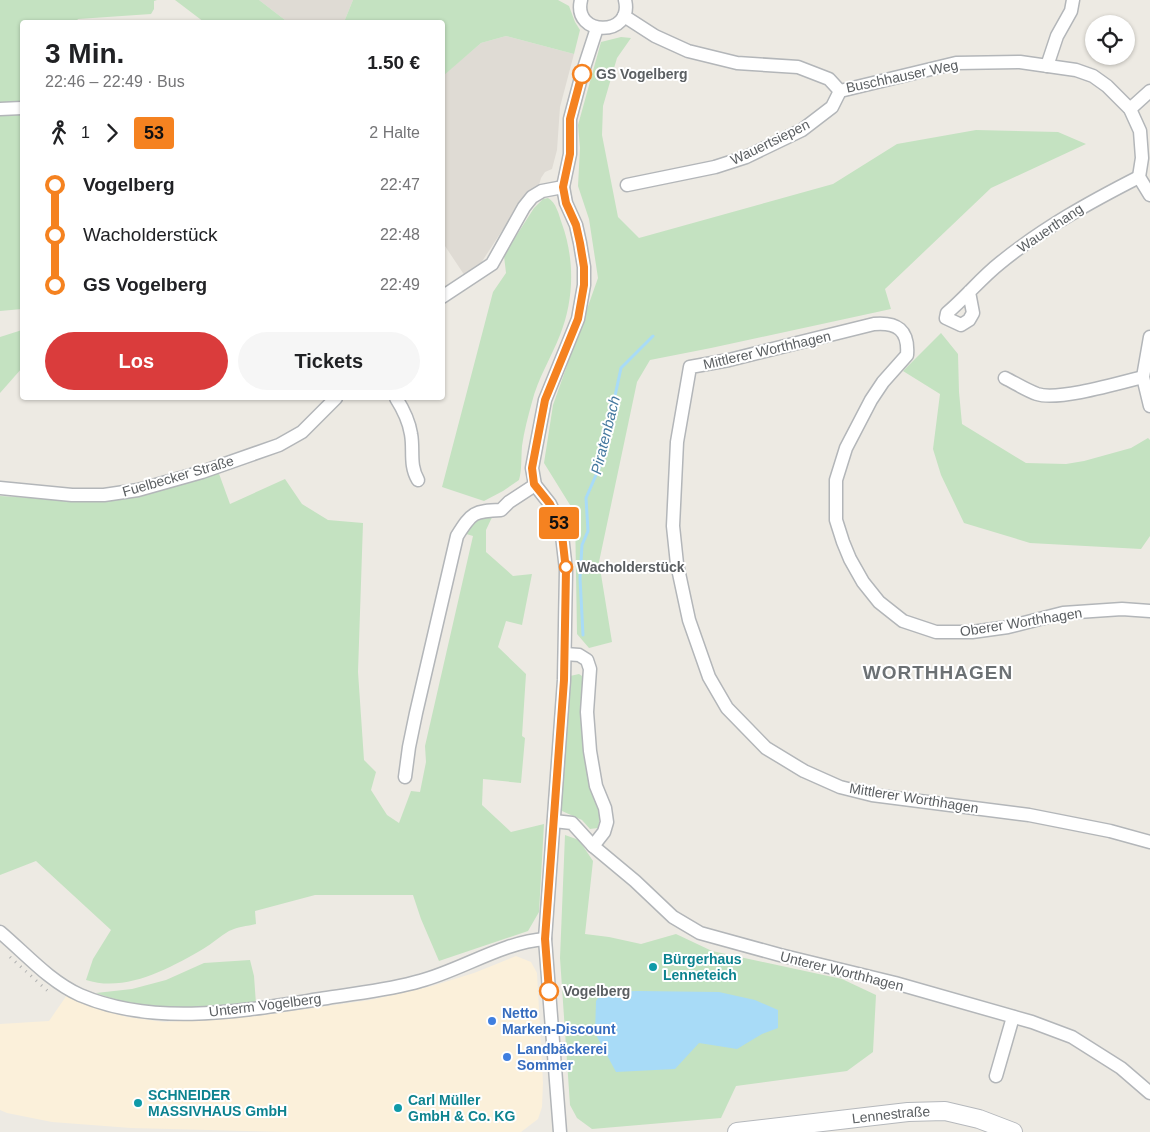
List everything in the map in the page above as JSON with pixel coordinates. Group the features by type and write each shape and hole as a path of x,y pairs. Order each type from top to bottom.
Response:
{"main road":[{"name":"Lennestraße","path":"738,1132 908,1112 945,1111 979,1119 1013,1132"}],"street":[{"path":"581,0 581,12 584,19 597,28 612,27 618,23 624,16 625,0"},
{"path":"1048,66 1057,36 1071,10 1073,0"},
{"name":"Buschhauser Weg","path":"624,16 655,36 688,51 737,63 803,69 829,79 840,91 956,63 1020,62 1076,70 1092,76 1107,86 1130,109 1140,131 1142,158 1139,177"},
{"path":"560,1132 545,939 565,654 566,570 561,526 550,504 534,484 532,468 545,400 578,319 584,285 584,267 580,243 576,225 566,203 563,187 570,154 570,119 597,28"},
{"name":"Wauertsiepen","path":"627,185 715,168 746,157 802,130 832,107 840,91"},
{"path":"1130,109 1150,91"},
{"path":"0,110 20,108"},
{"path":"1139,177 1150,195"},
{"name":"Wauerthang","path":"969,292 998,265 1053,224 1139,177"},
{"path":"445,296 492,264 524,207 532,197 542,191 563,187"},
{"name":"Mittlerer Worthhagen","path":"907,355 907,340 902,332 888,323 874,324 729,360 690,367 677,442 673,526 677,564 689,620 709,677 728,708 766,748 804,771 840,786 872,795 1029,815 1110,831 1150,842"},
{"path":"1150,337 1143,377 1150,406"},
{"name":"Oberer Worthhagen","path":"907,355 883,382 871,400 846,448 836,480 836,520 843,542 863,582 879,602 903,621 936,632 972,632 1063,613 1122,609 1150,611"},
{"path":"1005,378 1037,394 1050,396 1143,377"},
{"name":"Fuelbecker Straße","path":"0,488 72,495 104,495 138,490 202,472 279,445 302,432 334,400"},
{"path":"397,400 407,417 411,433 413,471 418,480"},
{"path":"405,777 416,713 458,536 467,520 480,511 502,510 509,502 534,484"},
{"path":"565,654 579,655 587,660 590,668 587,712 590,751 596,786 605,808 607,822 604,832 593,846"},
{"name":"Unterer Worthhagen","path":"554,821 572,823 593,846 635,881 673,917 700,933 894,983 1013,1016 1072,1036 1113,1062 1150,1093"},
{"name":"Unterm Vogelberg","path":"0,932 60,985 81,995 139,1012 189,1014 295,1003 419,981 519,943 545,939"},
{"path":"996,1076 1013,1016"}],"shaded area":[{"path":"259,0 353,0 345,20 285,20"},
{"path":"506,36 574,54 560,107 557,150 552,169 545,172 539,185 522,200 479,266 465,276 445,246 445,73 481,43"},
{"path":"516,956 531,962 537,973 543,1083 542,1107 538,1119 521,1132 286,1132 131,1128 52,1122 0,1110 0,1024 49,1021 67,995 86,1005 127,1017 164,1022 256,1016 370,1000 432,986 474,973"}],"green space":[{"path":"0,0 157,0 154,1 154,9 151,14 77,20 20,20 20,309 0,311"},
{"path":"175,0 259,0 285,20 201,20"},
{"path":"353,0 558,0 569,6 580,30 574,54 506,36 481,43 445,74 445,20 345,20"},
{"path":"621,37 631,38 617,58 603,106 602,135 618,217 639,238 833,184 897,144 976,130 1058,132 1086,144 991,188 885,289 891,309 650,360 637,382 599,562 612,642 589,648 577,634 575,513 544,463 553,405 598,278 589,219 578,186 580,148 578,125 601,42"},
{"path":"548,198 553,202 558,213 569,252 571,280 568,308 565,322 532,402 522,446 519,480 484,501 442,487 493,292 506,273 504,256 534,208 543,199"},
{"path":"20,331 20,370 0,393 0,337"},
{"path":"941,333 958,354 962,424 1026,463 1066,464 1084,461 1131,448 1148,438 1150,440 1150,536 1141,549 1030,543 964,523 941,475 933,449 940,394 903,371"},
{"path":"218,471 230,504 285,479 302,504 328,520 363,523 358,672 364,760 376,772 371,790 387,815 399,823 411,791 420,792 426,762 425,746 473,536 463,533 479,516 493,515 486,530 486,552 513,576 532,574 522,625 506,621 498,647 526,674 522,736 525,738 521,783 483,779 482,805 511,832 544,824 539,912 528,931 439,961 413,895 315,895 255,911 256,924 229,931 203,949 162,971 132,981 101,983 86,980 93,959 111,930 36,861 0,875 0,496 99,502 140,494"},
{"path":"579,674 585,678 586,759 589,782 601,811 598,828 590,829 582,820 562,811 558,798 570,676"},
{"path":"565,835 579,840 593,861 585,934 641,944 676,934 712,951 842,979 876,995 873,1052 847,1071 736,1086 721,1118 592,1129 577,1118 570,1105 560,958"},
{"path":"250,960 254,976 256,1004 196,1007 156,1006 135,1004 96,993 132,989 166,980 204,963"}],"water":[{"path":"602,992 719,992 755,1000 778,1010 778,1028 762,1034 737,1049 699,1043 675,1069 616,1072 595,1033 596,1001"}],"waterway":[{"name":"Piratenbach","path":"583,635 580,578 582,545 588,531 586,498 600,466 621,368 653,336"}],"railway":[{"path":"10,957 50,993"}],"bus line":[{"name":"53","path":"549,991 545,939 564,680 566,570 561,526 550,504 534,484 532,468 545,400 578,319 584,285 584,267 580,243 576,225 566,203 563,187 570,154 570,119 582,74"}],"place":[{"name":"GS Vogelberg","path":"582,74"},
{"name":"Wacholderstück","path":"566,567"},
{"name":"Bürgerhaus Lenneteich","path":"653,967"},
{"name":"Vogelberg","path":"549,991"},
{"name":"Netto Marken-Discount","path":"492,1021"},
{"name":"Landbäckerei Sommer","path":"507,1057"},
{"name":"SCHNEIDER MASSIVHAUS GmbH","path":"138,1103"},
{"name":"Carl Müller GmbH & Co. KG","path":"398,1108"}],"district":[{"name":"WORTHHAGEN","path":"938,672"}]}
